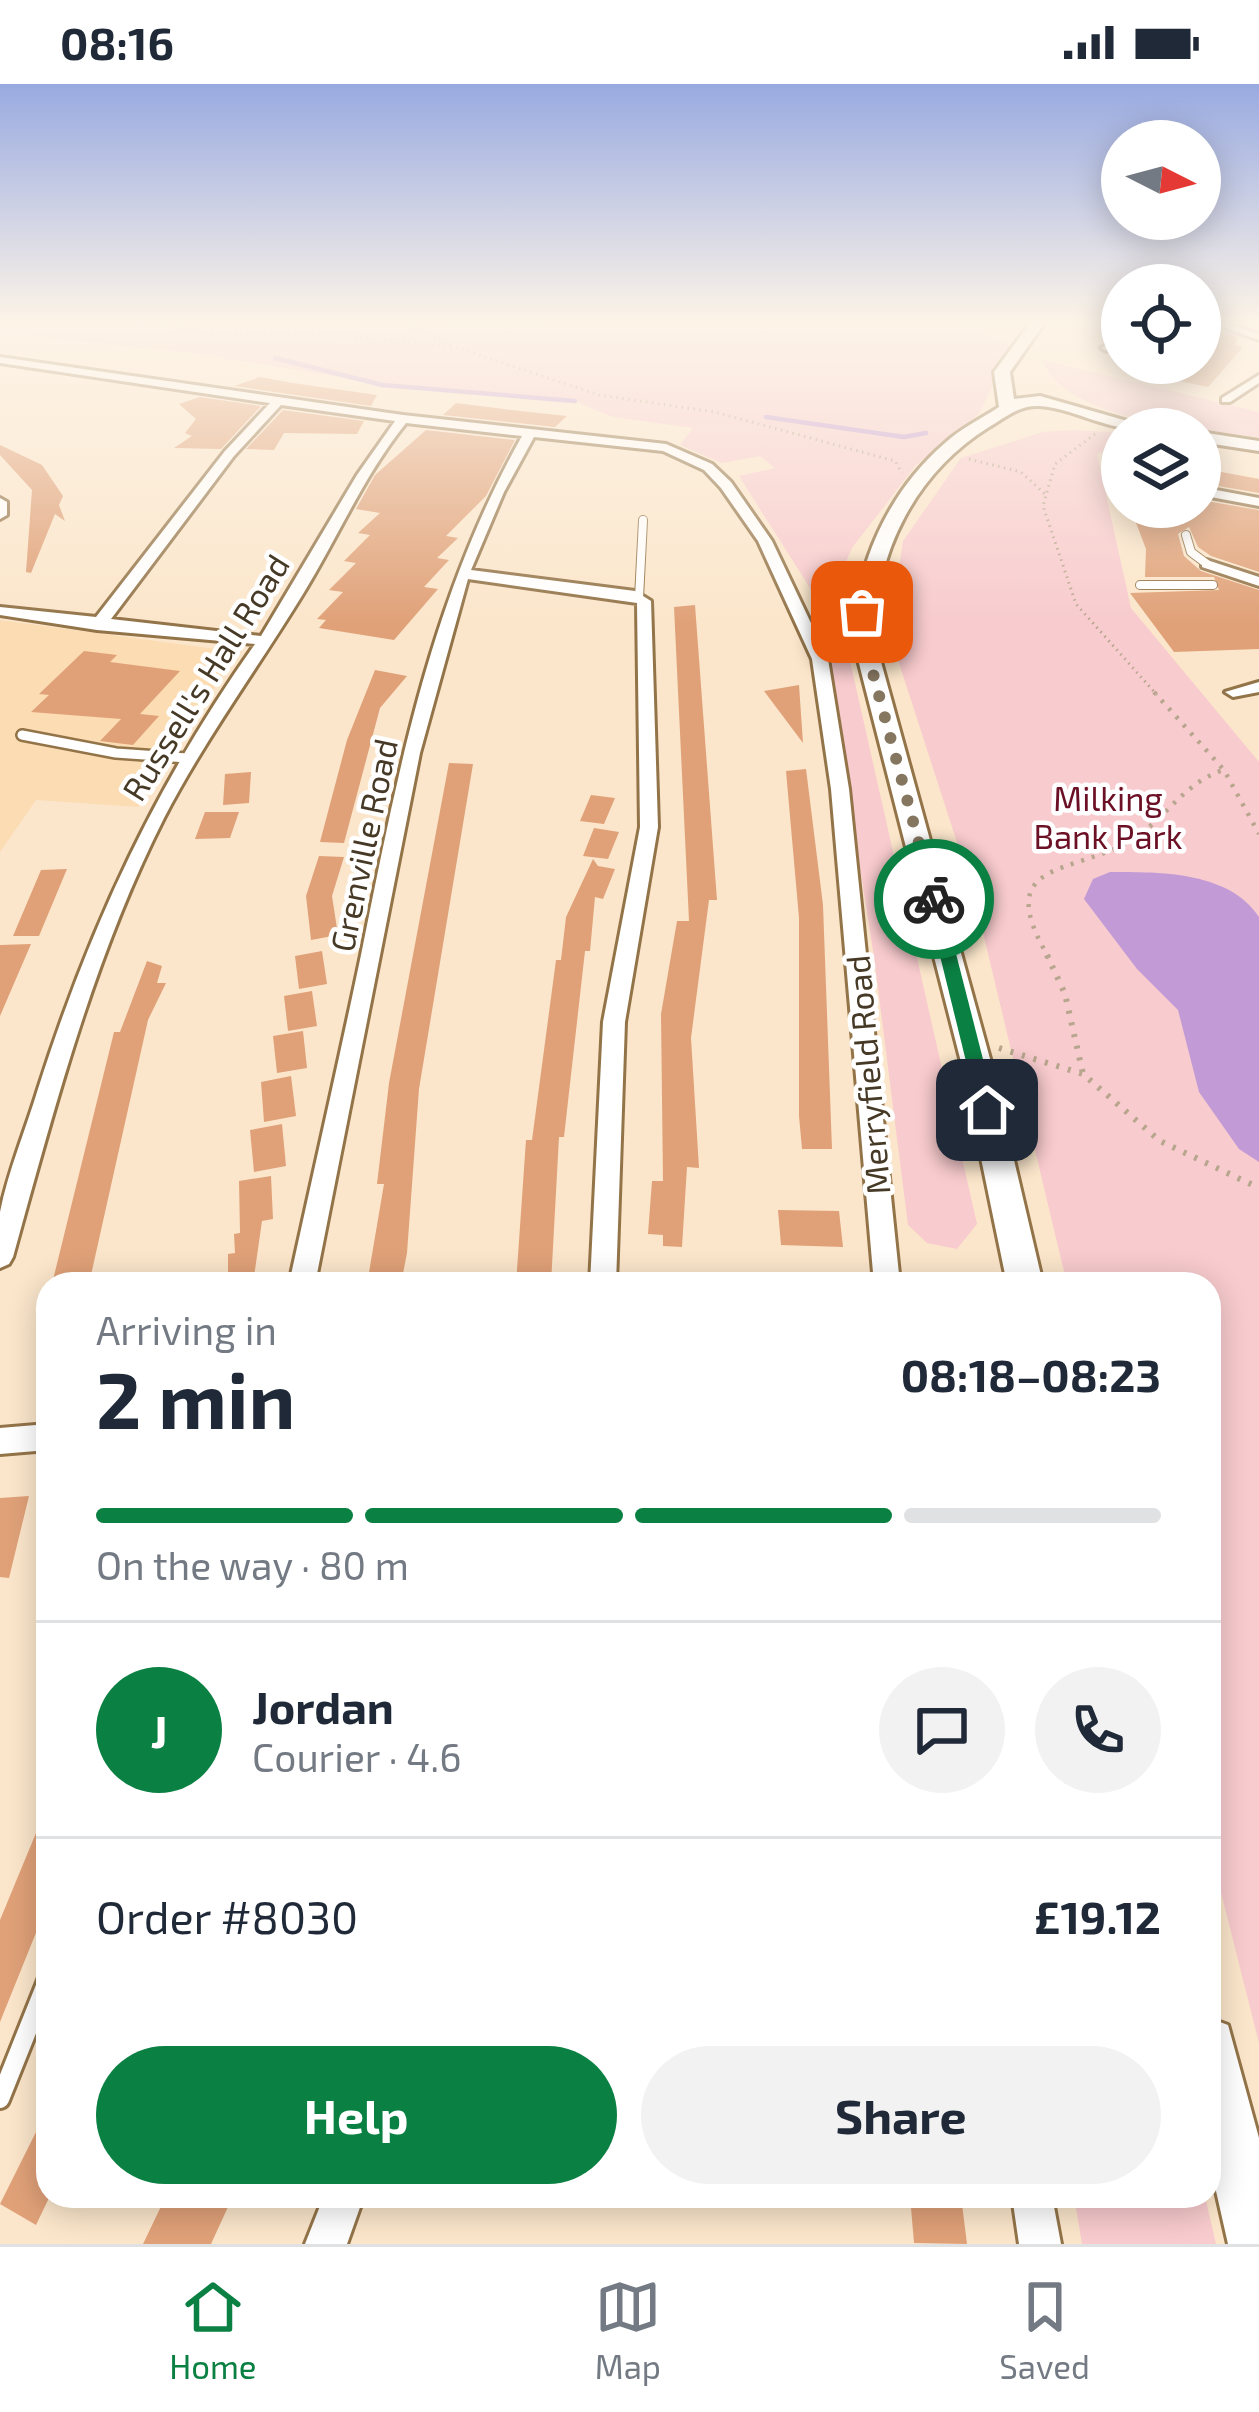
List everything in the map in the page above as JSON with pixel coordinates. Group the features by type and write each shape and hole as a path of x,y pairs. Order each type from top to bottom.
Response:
{"main road":[{"path":"985,423 942,454 884,537 869,573 862,612 864,640 971,1043 1022,1272"},
{"path":"942,454 1015,423"},
{"path":"1221,440 1259,446"},
{"path":"1221,2094 1257,2244"}],"street":[{"path":"97,626 146,574 254,423"},
{"name":"Russell's Hall Road","path":"0,1257 92,955 187,758 266,641 369,461 401,423"},
{"name":"Merryfield Road","path":"438,423 666,448 707,467 765,541 820,659 840,789 886,1272"},
{"name":"Grenville Road","path":"304,1272 403,790 436,663 486,516 530,433"},
{"path":"1221,494 1259,502"},
{"path":"0,502 0,514"},
{"path":"1208,564 1259,582"},
{"path":"466,574 644,601 649,827 614,1022 604,1272"},
{"path":"1213,585 1233,574"},
{"path":"0,611 97,626 266,641"},
{"path":"1233,692 1259,687"},
{"path":"0,1441 36,1438"},
{"path":"326,2244 340,2208"},
{"path":"1034,2208 1040,2244"}],"lane":[{"path":"639,598 644,520"},
{"path":"1186,535 1191,553 1208,564"},
{"path":"1140,584 1213,585"},
{"path":"22,735 116,753 187,758"},
{"path":"0,2099 36,2008"}],"path":[{"path":"755,423 895,461 896,470 922,482"},
{"path":"1101,436 1078,442 1055,464 1043,506 1076,604 1224,770 1259,834"},
{"path":"942,454 1021,472 1045,494"},
{"path":"1083,1074 1067,1025 1061,982 1036,944 1028,910 1033,885 1051,869 1124,846 1196,781 1224,770"},
{"path":"971,1043 1016,1050 1083,1074 1160,1141 1259,1188"}],"shaded area":[{"path":"0,620 223,650 231,662 138,807 36,800 0,852"},
{"path":"1110,872 1171,874 1212,883 1246,902 1259,917 1259,1162 1239,1149 1199,1092 1178,1010 1137,969 1084,899 1093,879"}],"green space":[{"path":"655,423 968,423 916,465 852,548 834,590 977,1224 957,1249 927,1243 908,1225 874,957 826,650 810,588 739,476 775,468 760,456 722,463 680,445 693,428"},
{"path":"1221,423 1259,423 1259,437 1221,432"},
{"name":"Milking Bank Park","path":"1043,432 1101,432 1101,453 1097,454 1101,528 1113,528 1131,608 1259,762 1259,2043 1221,1893 1221,1272 1064,1272 974,895 889,632 903,541 961,458"},
{"path":"1076,2208 1208,2208 1216,2244 1082,2244"}],"building":[{"path":"193,423 245,423 221,449 174,448 192,436 185,433"},
{"path":"271,423 363,423 357,434 284,433 274,450 246,449"},
{"path":"516,423 560,423 555,427"},
{"path":"426,430 515,440 486,496 446,536 458,538 437,558 449,560 424,587 438,589 394,640 319,628 326,620 317,619 343,592 329,590 356,563 344,561 370,535 358,533 380,513 356,509 375,475"},
{"path":"0,445 42,465 63,496 59,505 65,521 55,514 31,573 26,572 32,490 0,455"},
{"path":"1221,472 1259,479 1259,493 1221,487"},
{"path":"1221,504 1259,510 1259,572 1198,547 1189,528 1221,528"},
{"path":"1138,528 1187,528 1178,534 1184,556 1201,571 1259,590 1259,649 1174,652 1130,593 1219,590 1214,577 1145,577 1146,549"},
{"path":"695,605 717,900 709,900 691,1038 699,1168 687,1167 682,1247 663,1246 663,1235 648,1234 652,1181 663,1181 661,1014 677,921 689,921 674,607"},
{"path":"84,651 117,655 110,662 180,671 140,714 159,716 133,745 100,741 121,719 31,712 49,695 39,694"},
{"path":"375,670 407,676 380,708 344,843 320,842 347,740"},
{"path":"799,685 803,743 764,691"},
{"path":"449,763 473,764 419,1089 403,1272 369,1272 384,1184 377,1184 389,1083"},
{"path":"806,769 823,905 832,1149 802,1149 799,1116 799,918 786,771"},
{"path":"251,772 249,803 223,805 225,774"},
{"path":"591,795 615,798 604,824 580,821"},
{"path":"205,812 239,812 230,838 195,839"},
{"path":"594,828 619,832 608,859 583,856"},
{"path":"319,856 344,857 332,896 338,935 311,940 306,896"},
{"path":"593,859 598,866 615,869 603,899 595,897 590,951 585,951 564,1137 559,1137 552,1272 517,1272 526,1140 532,1140 566,917"},
{"path":"67,869 39,936 13,936 41,870"},
{"path":"31,944 0,1016 0,945"},
{"path":"322,951 327,984 299,989 295,956"},
{"path":"147,961 162,966 157,983 166,983 148,1020 92,1272 55,1272 114,1032 120,1032"},
{"path":"312,991 317,1026 288,1031 284,996"},
{"path":"303,1031 307,1068 277,1073 273,1036"},
{"path":"291,1076 296,1116 264,1122 261,1082"},
{"path":"282,1124 286,1166 254,1172 250,1130"},
{"path":"271,1176 273,1219 262,1221 255,1272 228,1272 228,1254 235,1253 234,1234 240,1233 239,1181"},
{"path":"778,1210 839,1211 843,1247 781,1245"},
{"path":"29,1496 9,1578 0,1577 0,1498"},
{"path":"36,1833 36,1933 0,2022 0,1920"},
{"path":"36,2132 36,2208 44,2208 36,2225 0,2204"},
{"path":"160,2208 228,2208 211,2244 143,2244"},
{"path":"911,2208 962,2208 967,2244 914,2243"}],"waterway":[{"path":"806,423 904,437 926,433"}],"way so far":[{"path":"862,612 864,640 934,899"}],"route":[{"path":"934,899 987,1110"}]}
